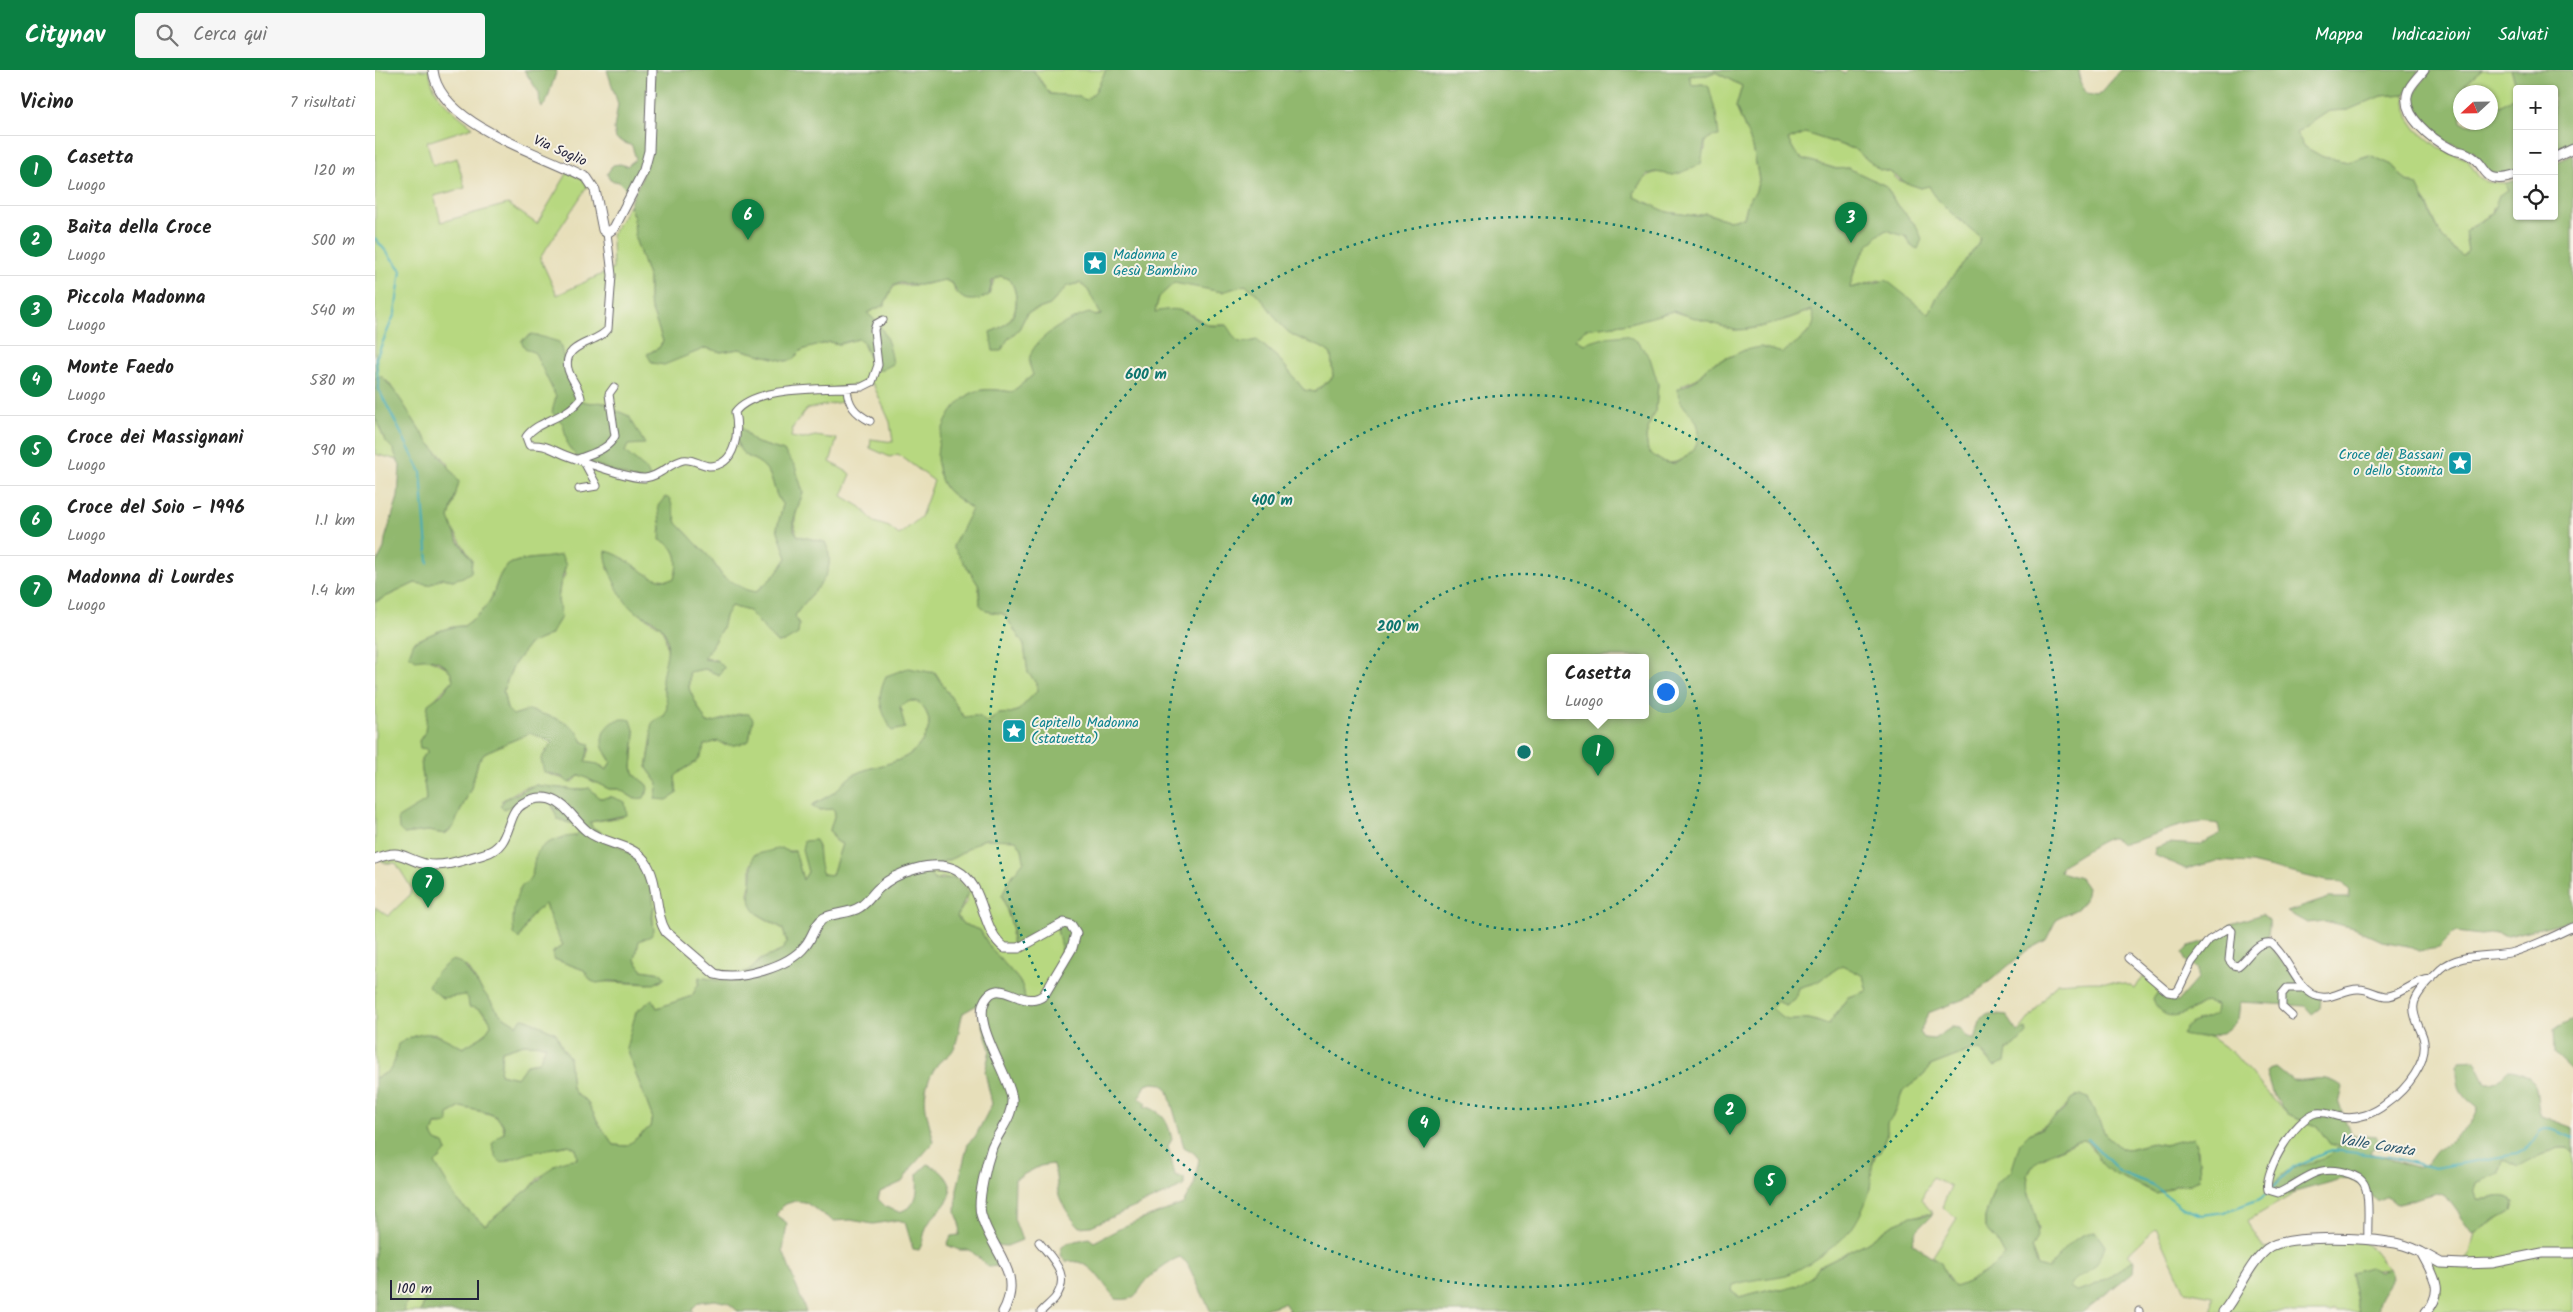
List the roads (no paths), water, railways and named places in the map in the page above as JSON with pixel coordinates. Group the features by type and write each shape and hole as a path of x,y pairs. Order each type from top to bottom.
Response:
{"street":[{"path":"652,70 649,150 644,170 613,228 607,233 611,275 608,329 605,334 577,346 569,360 568,368 581,398 568,411 532,430 526,437 529,444 545,444 615,472 645,478 683,460 708,466 715,465 729,456 735,447 737,409 774,392 862,387 872,382 877,373 878,351 874,330 876,324 883,320"},
{"path":"2424,70 2412,85 2407,98 2409,112 2417,122 2447,147 2471,155 2487,175 2499,179 2513,176"},
{"name":"Via Soglio","path":"433,75 442,94 469,119 501,140 587,178 595,190 603,230 607,233"},
{"path":"2558,156 2573,149"},
{"path":"581,460 602,450 615,436 609,394 613,387"},
{"path":"847,388 848,402 859,415 870,421"},
{"path":"579,489 597,486 581,460"},
{"path":"375,858 390,852 425,864 438,864 487,854 503,842 513,816 522,804 540,798 549,799 569,811 591,834 639,855 645,861 653,881 662,926 666,932 715,974 725,977 769,969 786,962 799,954 824,918 859,908 869,901 879,887 929,865 949,867 965,875 978,894 993,935 1005,948 1019,948 1064,923 1071,925 1075,929 1075,940 1044,995 1039,999 1029,1000 1004,991 997,991 987,996 982,1009 985,1029 1011,1097 1007,1120 992,1147 981,1194 981,1213 1011,1282 1010,1295 1003,1312"},
{"path":"2368,1240 2367,1189 2363,1180 2341,1171 2326,1170 2295,1182 2278,1193 2268,1190 2268,1181 2278,1154 2300,1124 2309,1116 2318,1113 2347,1118 2364,1115 2382,1107 2395,1097 2425,1056 2425,1045 2414,1004 2441,969 2452,962 2514,952 2573,927"},
{"path":"2128,958 2168,992 2175,993 2179,989 2192,962 2209,940 2229,928 2232,931 2229,960 2233,965 2239,966 2259,945 2271,944 2279,950 2311,994 2325,998 2359,989 2389,996 2424,979 2432,979"},
{"path":"2293,1016 2282,1007 2282,994 2287,988 2305,988"},
{"path":"2223,1312 2251,1267 2271,1246 2299,1239 2390,1242 2421,1252 2441,1262 2463,1264 2492,1263 2542,1253 2573,1253"},
{"path":"1039,1242 1060,1266 1061,1276 1056,1298 1041,1312"},
{"path":"2421,1252 2438,1286 2435,1302 2426,1312"}],"waterway":[{"path":"375,238 401,270 395,313 376,358 379,390 421,472 428,563"},
{"name":"Valle Corata","path":"2271,1189 2293,1167 2332,1150 2391,1157 2434,1168 2517,1154 2526,1148 2543,1129 2549,1129 2573,1138"},
{"name":"Valle Corata","path":"2088,1139 2120,1172 2153,1185 2183,1208 2201,1215 2224,1212 2260,1199 2267,1193"}],"place":[{"name":"Croce del Soio - 1996","path":"748,240"},
{"name":"Piccola Madonna","path":"1851,243"},
{"name":"Madonna e Gesù Bambino","path":"1095,263"},
{"name":"Croce dei Bassani o dello Stomita","path":"2460,463"},
{"name":"Capitello Madonna (statuetta)","path":"1014,731"},
{"name":"Casetta","path":"1598,776"},
{"name":"Madonna di Lourdes","path":"428,908"},
{"name":"Baita della Croce","path":"1730,1135"},
{"name":"Monte Faedo","path":"1424,1148"},
{"name":"Croce dei Massignani","path":"1770,1206"}]}
